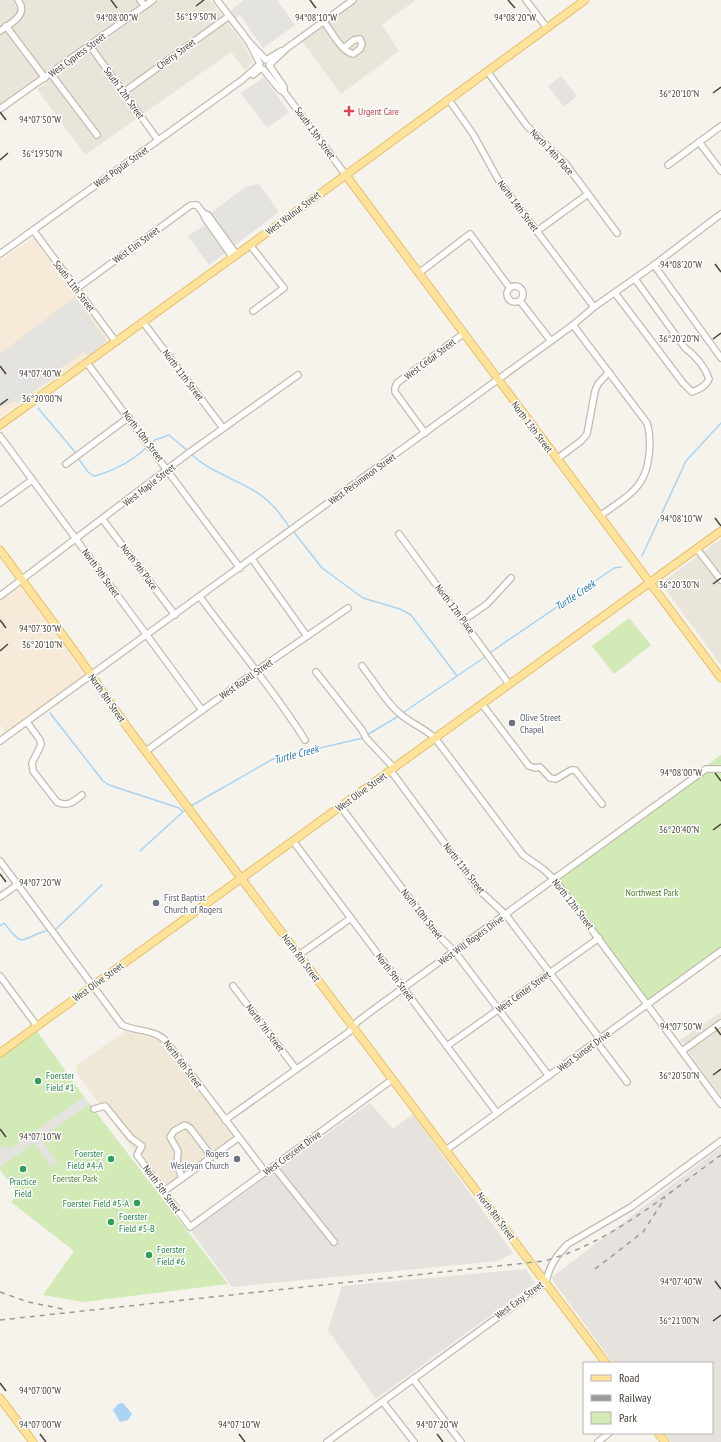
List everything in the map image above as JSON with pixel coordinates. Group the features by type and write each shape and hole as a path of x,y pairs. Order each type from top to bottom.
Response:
{"main road":[{"name":"West Walnut Street","path":"0,425 235,256 345,174 585,0"},
{"name":"North 13th Street","path":"345,174 497,380 721,678"},
{"name":"West Olive Street","path":"0,1053 721,531"},
{"name":"North 8th Street","path":"0,550 146,751 605,1362"},
{"path":"0,1398 33,1442"},
{"path":"659,1434 665,1442"}],"street":[{"path":"0,31 20,16 22,8 18,0"},
{"path":"140,0 145,6"},
{"name":"West Cypress Street","path":"0,110 153,0"},
{"name":"South 13th Street","path":"217,0 249,42 268,63 284,87 284,92"},
{"path":"268,63 353,0"},
{"path":"526,0 547,28"},
{"name":"Cherry Street","path":"124,92 229,16"},
{"path":"324,22 344,48"},
{"path":"6,26 45,78"},
{"name":"South 13th Street","path":"249,42 263,69 280,90 284,92 345,174"},
{"name":"South 12th Street","path":"90,46 158,140"},
{"name":"West Poplar Street","path":"0,254 242,80 263,60 268,63 263,69 242,80"},
{"name":"North 14th Place","path":"487,71 527,126 565,163 617,234"},
{"path":"51,74 97,135"},
{"name":"North 14th Street","path":"449,100 473,134 499,181 594,307"},
{"path":"668,165 721,126"},
{"path":"699,142 721,171"},
{"path":"537,231 588,194"},
{"name":"West Elm Street","path":"76,289 191,205 197,205 203,213 204,218 235,256"},
{"name":"West Persimmon Street","path":"0,742 573,325 594,307 635,279 721,214"},
{"name":"South 11th Street","path":"33,230 116,342"},
{"path":"418,273 470,234 510,288"},
{"path":"250,245 284,288 253,311"},
{"path":"654,265 721,358"},
{"path":"615,293 683,383 692,392 700,390 707,384 709,379 707,372 692,352 685,348 635,279"},
{"path":"510,288 518,287 522,290 523,295 520,301"},
{"path":"510,288 507,293 509,300 514,302 520,301"},
{"path":"520,301 551,341"},
{"name":"North 11th Street","path":"143,322 223,428"},
{"path":"573,325 647,423 650,433 649,452 642,480 636,488 600,516"},
{"name":"West Cedar Street","path":"425,433 395,392 395,388 397,383 463,334"},
{"name":"North 10th Street","path":"87,363 129,417 240,568"},
{"path":"557,459 581,441 587,434 594,391 609,372"},
{"name":"West Maple Street","path":"0,596 77,540 223,428 298,375"},
{"path":"66,464 129,417"},
{"name":"North 9th Street","path":"0,436 202,710"},
{"path":"0,503 32,480"},
{"name":"North 9th Place","path":"103,520 175,615"},
{"name":"North 12th Place","path":"399,534 510,684"},
{"path":"697,549 721,580"},
{"path":"252,559 307,636"},
{"path":"464,620 488,604 511,578"},
{"path":"200,597 255,672 288,712 305,740"},
{"name":"West Rozell Street","path":"146,751 255,672 348,608"},
{"name":"North 12th Street","path":"362,666 397,712 407,720 425,729 435,738 523,855 543,868 554,879 649,1004 721,1104"},
{"name":"North 11th Street","path":"316,672 362,730 366,738 392,769 479,890 506,915 550,973 627,1082"},
{"path":"482,704 529,766 535,768 540,767 550,778 556,779 571,770 575,770 602,804"},
{"path":"27,722 40,740 41,745 32,763 33,772 57,802 63,805 71,804 82,795"},
{"name":"West Will Rogers Drive","path":"225,1120 349,1032 353,1026 403,988 455,952 706,769 721,769"},
{"name":"North 10th Street","path":"341,807 434,931 455,952 549,1076"},
{"name":"North 9th Street","path":"293,841 496,1113"},
{"name":"North 6th Street","path":"0,861 122,1025 150,1031 163,1038 266,1173"},
{"path":"0,897 17,885"},
{"path":"299,955 351,918"},
{"name":"West Center Street","path":"447,1046 599,938"},
{"name":"West Sunset Drive","path":"446,1150 721,951"},
{"path":"0,976 37,1026"},
{"name":"North 7th Street","path":"233,986 296,1070"},
{"path":"682,1051 721,1023"},
{"name":"West Crescent Drive","path":"190,1227 393,1079"},
{"name":"North 5th Street","path":"94,1109 105,1106 131,1138 142,1146 137,1155 190,1227"},
{"path":"182,1178 177,1164 178,1151 170,1137 174,1131 186,1125 190,1128 212,1157"},
{"path":"163,1192 238,1138"},
{"name":"West Easy Street","path":"327,1442 546,1282 548,1270 560,1251 568,1244 631,1207 721,1140"},
{"path":"274,1167 334,1242"},
{"path":"413,1379 461,1442"},
{"path":"383,1402 414,1442"},
{"path":"598,1442 609,1434"}],"shaded area":[{"path":"0,0 147,0 0,106"},
{"path":"159,0 210,0 243,43 252,59 252,63 245,70 231,52 85,155 37,89"},
{"path":"244,0 277,0 295,25 263,48 240,15 236,18 231,10"},
{"path":"357,0 416,0 382,25 399,51 341,94 302,41"},
{"path":"561,76 577,96 564,107 548,86"},
{"path":"264,77 289,112 267,128 241,93"},
{"path":"259,184 279,212 234,246 211,213 245,187"},
{"path":"205,225 225,253 209,265 188,236"},
{"path":"33,238 110,341 0,417 0,261"},
{"path":"75,297 106,340 105,343 88,356 84,352 58,370 60,373 17,403 15,401 0,408 0,354"},
{"path":"721,539 721,665 663,586 665,580"},
{"path":"20,584 87,678 7,734 0,724 0,598"},
{"path":"721,1012 721,1096 680,1040"},
{"path":"125,1031 162,1041 237,1143 166,1195 76,1072 77,1065"},
{"path":"84,1097 90,1104 41,1138 58,1163 51,1167 34,1143 0,1167 0,1147 11,1148"},
{"path":"370,1103 393,1129 413,1114 513,1253 498,1261 232,1287 191,1231"},
{"path":"721,1147 721,1442 671,1442 666,1434 713,1434 713,1362 612,1362 551,1278"},
{"path":"526,1269 535,1283 376,1399 328,1330 342,1286"}],"green space":[{"path":"629,618 651,645 614,674 592,646"},
{"name":"Northwest Park","path":"721,755 721,952 649,1004 554,879"},
{"name":"Foerster Park","path":"34,1027 82,1094 228,1284 83,1302 43,1295 74,1251 11,1202 19,1194 0,1170 0,1053"}],"water":[{"path":"123,1403 132,1414 128,1420 120,1422 113,1410 118,1404"}],"waterway":[{"path":"38,408 75,452"},
{"name":"Turtle Creek","path":"642,556 686,461 721,423"},
{"path":"150,444 155,440 169,435 188,451"},
{"path":"78,458 88,472 94,476 122,465 147,447"},
{"path":"191,454 210,468 243,484 262,496 271,504 290,528"},
{"path":"293,531 322,568 363,598 400,609 411,615 457,676"},
{"name":"Turtle Creek","path":"491,652 614,568 621,567"},
{"name":"Turtle Creek","path":"404,712 485,657"},
{"path":"50,713 103,781 109,785 179,808 182,811"},
{"name":"Turtle Creek","path":"367,735 397,717"},
{"name":"Turtle Creek","path":"191,806 273,759 363,738"},
{"name":"Turtle Creek","path":"140,851 186,809"},
{"name":"Turtle Creek","path":"56,929 102,885"},
{"name":"Turtle Creek","path":"0,926 4,923 16,937 23,940 46,931"}],"railway":[{"path":"0,1320 544,1261 591,1243 614,1230 637,1216 721,1155"},
{"path":"595,1269 643,1232 665,1198"},
{"path":"0,1292 28,1302 63,1309"}],"place":[{"name":"Urgent Care","path":"349,111"},
{"name":"Olive Street Chapel","path":"512,723"},
{"name":"First Baptist Church of Rogers","path":"156,903"},
{"name":"Foerster Field #1","path":"38,1081"},
{"name":"Foerster Field #4-A","path":"111,1159"},
{"name":"Rogers Wesleyan Church","path":"237,1159"},
{"name":"Practice Field","path":"23,1169"},
{"name":"Foerster Field #5-A","path":"137,1203"},
{"name":"Foerster Field #5-B","path":"111,1222"},
{"name":"Foerster Field #6","path":"149,1255"}]}
